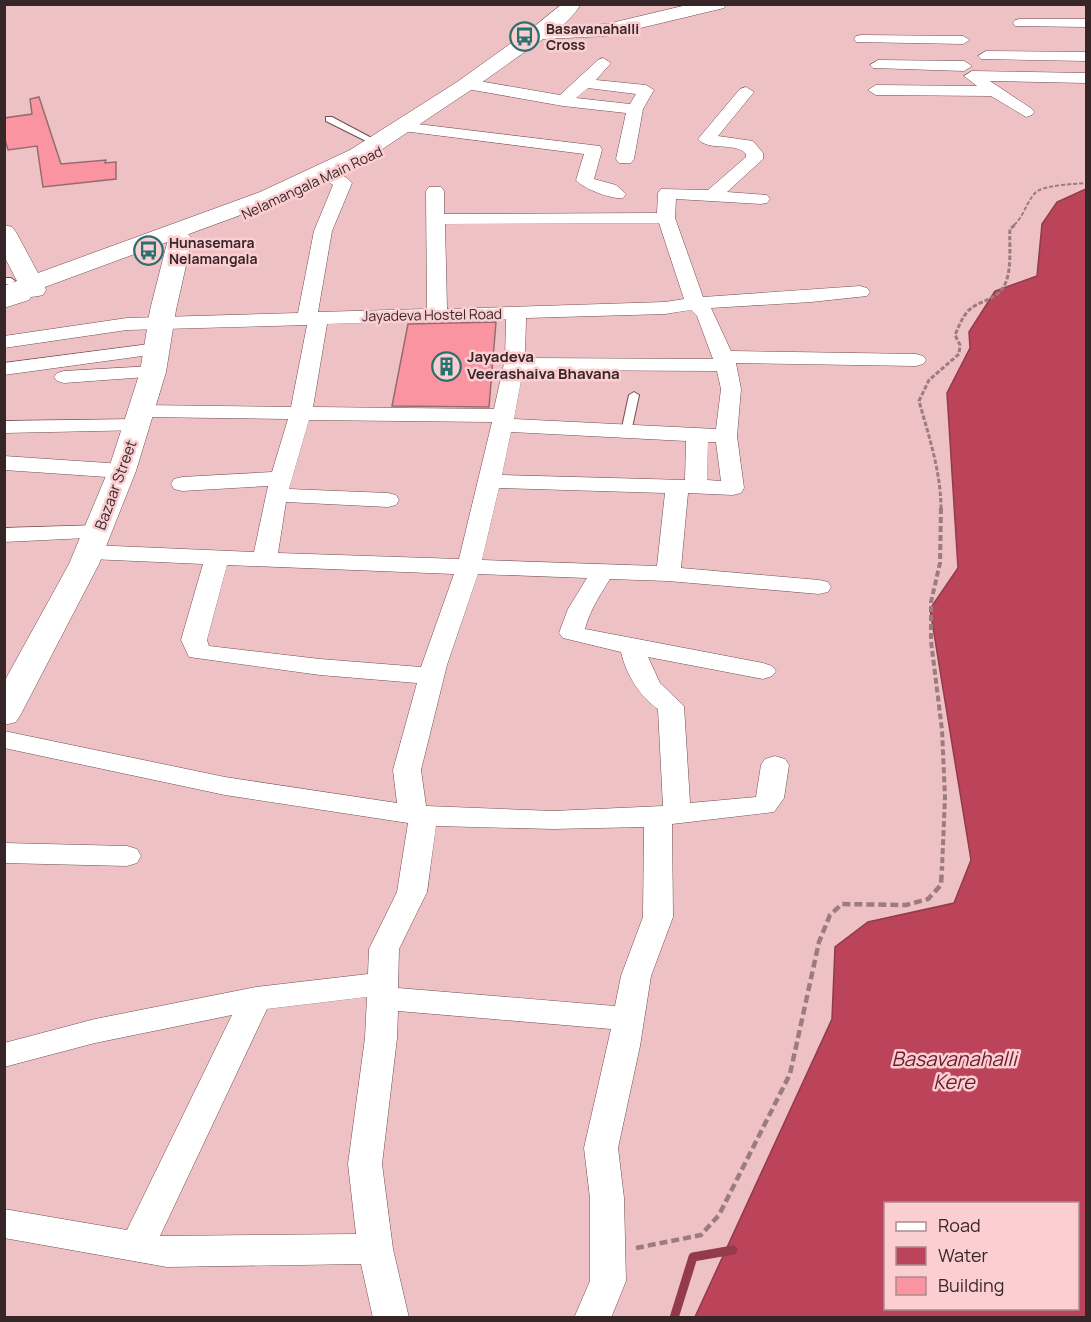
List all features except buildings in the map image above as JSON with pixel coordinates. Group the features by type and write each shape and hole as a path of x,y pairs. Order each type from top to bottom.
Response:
{"main road":[{"path":"547,33 572,4"},
{"name":"Nelamangala Main Road","path":"14,287 180,238 258,210 371,158 409,128 547,33 575,19 586,4"},
{"path":"547,33 608,30 717,4"},
{"path":"4,232 14,287 268,197 358,155 409,128"},
{"name":"Bazaar Street","path":"4,714 94,542 122,471 140,418 180,238"}],"street":[{"path":"1020,23 1086,23"},
{"path":"861,39 963,34 968,71 1026,112"},
{"path":"986,56 1086,57"},
{"path":"563,101 603,63"},
{"path":"878,65 1086,78"},
{"path":"584,83 643,88 645,92 635,109 625,159"},
{"path":"473,85 563,101 635,109"},
{"path":"876,90 994,91"},
{"path":"713,195 754,159 755,153 747,146 706,138 746,92"},
{"path":"409,128 594,150 585,180 591,185 613,189 617,194"},
{"path":"265,559 278,487 301,412 323,231 343,183 330,177"},
{"path":"435,191 437,315"},
{"path":"490,481 733,488 726,436 731,389 724,361 706,314 695,302 666,218 667,193 760,199"},
{"path":"435,219 666,218"},
{"name":"Jayadeva Hostel Road","path":"4,342 127,324 157,348 313,318 665,308 695,302 821,297 860,292"},
{"path":"391,1317 375,1249 365,1164 381,1038 384,949 412,892 418,815 407,770 431,676 470,566 514,364 516,313"},
{"path":"4,369 157,348"},
{"path":"4,387 75,376 157,348"},
{"path":"514,364 916,360"},
{"path":"4,427 140,418 301,412 503,420 626,432 726,436"},
{"path":"668,574 697,435"},
{"path":"4,464 122,471"},
{"path":"182,484 278,487 388,500"},
{"path":"4,535 94,542 217,558 668,574 819,586"},
{"path":"217,558 194,640 198,652 320,668 431,676"},
{"path":"603,573 582,605 573,624 572,633 633,647 763,671"},
{"path":"592,1317 608,1281 607,1198 601,1148 636,976 658,917 668,815 671,705 657,698 637,668 633,647"},
{"path":"4,739 225,786 418,815 480,819 553,820 668,815 764,805 770,798 775,765"},
{"path":"4,854 127,856"},
{"path":"4,1055 94,1031 256,999 383,991 628,1019"},
{"path":"137,1246 256,999"},
{"path":"4,1223 167,1252 375,1249"}],"lane":[{"path":"329,119 377,143"},
{"path":"626,432 634,395"}],"path":[{"path":"607,1246 633,1248 701,1235 719,1215 790,1074 819,942 830,915 842,903 906,905 928,899 941,885 945,797 942,730 931,641 931,602 940,563 941,489 934,452 919,401 929,380 959,354 960,345 955,335 961,319 969,309 996,298 1001,289 1009,274 1011,229 1023,217 1034,194 1040,189 1086,183"}],"water":[{"name":"Basavanahalli Kere","path":"1086,189 1086,1317 695,1317 832,1019 835,947 868,922 954,903 971,860 930,609 958,568 947,393 970,348 969,332 995,291 1037,276 1042,224 1057,202"}],"waterway":[{"path":"674,1318 693,1257 733,1250"}],"place":[{"name":"Basavanahalli Cross","path":"525,37"},
{"name":"Hunasemara Nelamangala","path":"148,251"},
{"name":"Jayadeva Veerashaiva Bhavana","path":"446,366"}]}
